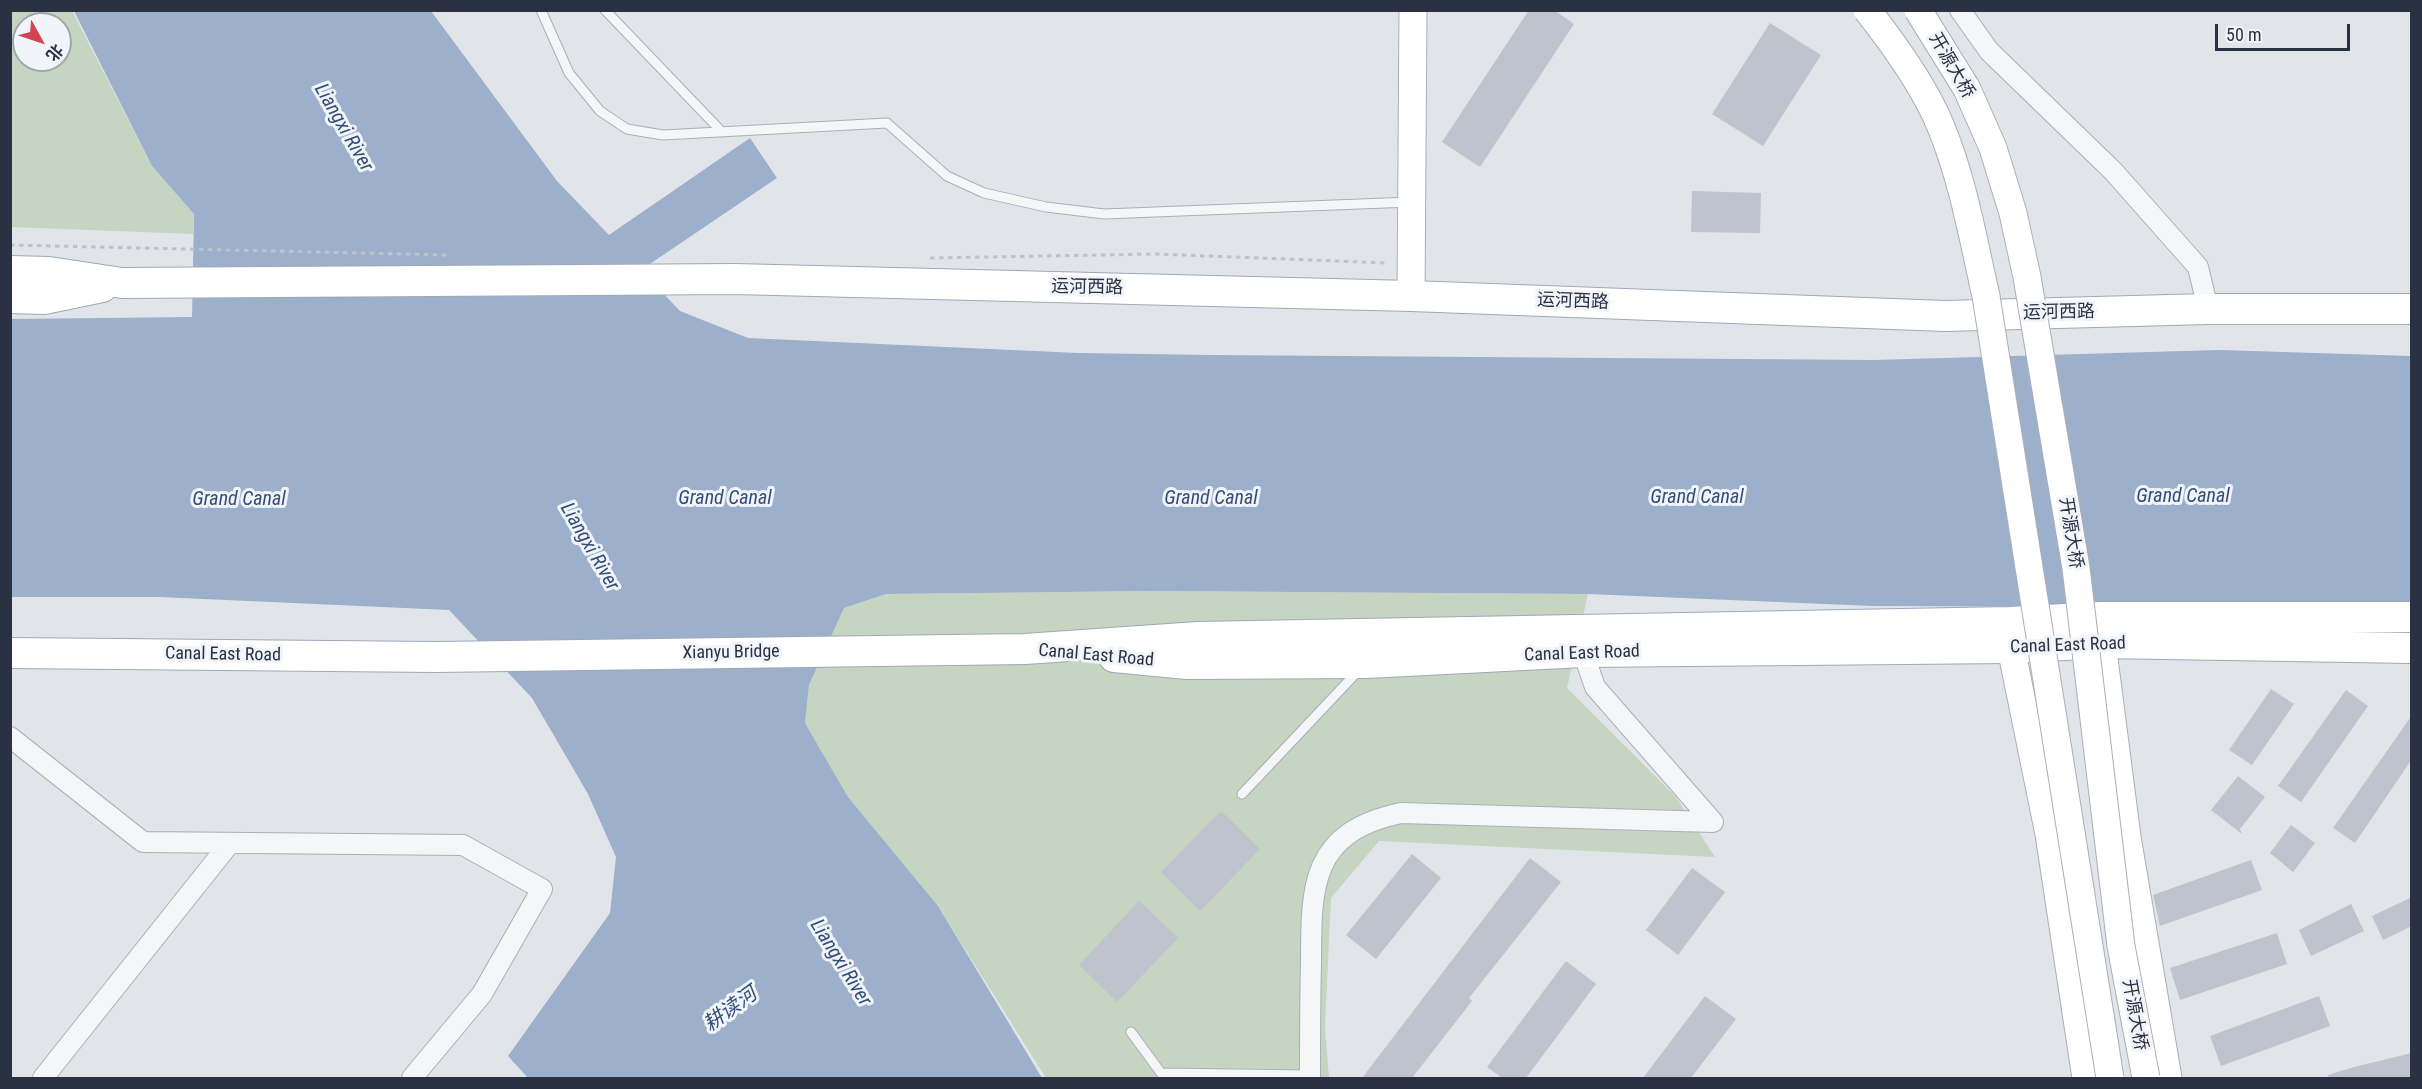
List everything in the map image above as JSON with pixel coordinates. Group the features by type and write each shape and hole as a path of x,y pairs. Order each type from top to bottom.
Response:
{"main road":[{"path":"1411,296 1413,10"},
{"path":"1867,10 1893,43 1941,126 1965,203 1995,354 2110,1078"},
{"name":"开源大桥","path":"1917,10 1967,89 1992,148 2013,213 2028,277 2076,568 2121,946 2146,1078"},
{"path":"10,271 49,272 122,283"},
{"name":"运河西路","path":"122,283 735,279 1411,296 1945,316 2208,309 2412,309"},
{"path":"10,298 44,299 122,283"},
{"name":"Canal East Road","path":"1024,649 1222,636 1998,622 2102,617 2412,617"},
{"path":"2102,643 2129,849 2168,1078"},
{"name":"Canal East Road","path":"1024,649 1187,664 1367,663 1583,652 2011,648 2102,643 2412,648"},
{"path":"2011,648 2047,824 2086,1078"},
{"name":"Xianyu Bridge","path":"436,657 1024,649"},
{"name":"Canal East Road","path":"10,653 436,657"}],"street":[{"path":"1960,10 1989,51 2113,171 2198,267 2208,309"},
{"path":"1310,1077 1311,904 1317,874 1330,852 1348,833 1373,819 1401,813 1713,822 1595,687 1583,652"},
{"path":"10,737 143,842 463,846 542,889 482,994 412,1078"},
{"path":"43,1078 230,843"}],"lane":[{"path":"541,10 569,73 600,111 627,129 663,135 887,123 947,176 984,193 1046,207 1104,214 1411,202"},
{"path":"605,10 722,132"},
{"path":"1242,794 1367,663"},
{"path":"1131,1032 1161,1073 1310,1077"}],"path":[{"path":"10,245 459,255"},
{"path":"919,258 1156,254 1411,264"}],"green space":[{"path":"11,11 72,11 152,166 194,214 193,234 11,227"},
{"path":"1152,591 1588,594 1567,688 1676,797 1715,857 1379,841 1331,898 1325,1027 1329,1078 1046,1078 938,906 848,797 805,723 809,685 844,608 886,594"}],"water":[{"path":"74,11 431,11 557,181 609,235 750,138 777,178 641,270 680,311 748,338 1078,353 1212,355 1874,360 2219,350 2411,356 2411,608 1872,606 1588,594 1152,591 886,594 844,608 809,685 805,723 848,797 938,906 1042,1078 528,1078 508,1056 610,913 616,857 588,794 532,698 449,610 159,597 11,597 10,319 192,317 194,214 152,166"}],"building":[{"path":"1529,10 1554,10 1574,24 1480,167 1442,142"},
{"path":"1770,23 1821,55 1763,146 1712,114"},
{"path":"1692,191 1761,193 1760,233 1691,232"},
{"path":"2271,689 2294,704 2252,765 2229,750"},
{"path":"2346,690 2368,706 2301,802 2278,786"},
{"path":"2412,715 2412,759 2355,843 2333,828"},
{"path":"2238,776 2265,797 2240,829 2242,834 2211,810"},
{"path":"1221,811 1260,849 1200,911 1161,872"},
{"path":"2291,825 2315,843 2293,872 2270,853"},
{"path":"1412,854 1441,878 1376,959 1346,935"},
{"path":"1530,858 1561,882 1469,998 1472,1001 1412,1078 1362,1078"},
{"path":"2251,860 2262,890 2160,926 2153,895"},
{"path":"1692,868 1725,892 1678,955 1646,930"},
{"path":"2412,897 2412,926 2383,940 2372,916"},
{"path":"1139,901 1178,938 1117,1002 1079,965"},
{"path":"2351,904 2364,931 2311,956 2299,930"},
{"path":"2277,933 2287,964 2180,1000 2170,968"},
{"path":"1566,961 1596,984 1526,1078 1502,1078 1487,1067"},
{"path":"1705,996 1736,1019 1691,1078 1643,1078"},
{"path":"2319,996 2330,1026 2221,1066 2210,1036"},
{"path":"2412,1053 2412,1078 2329,1078 2328,1075 2354,1067"}],"water label":[{"name":"Liangxi River","path":"343,128"},
{"name":"Grand Canal","path":"2183,497"},
{"name":"Grand Canal","path":"1697,498"},
{"name":"Grand Canal","path":"725,499"},
{"name":"Grand Canal","path":"1211,499"},
{"name":"Grand Canal","path":"239,500"},
{"name":"Liangxi River","path":"589,547"},
{"name":"Liangxi River","path":"840,963"},
{"name":"耕读河","path":"731,1010"}]}
